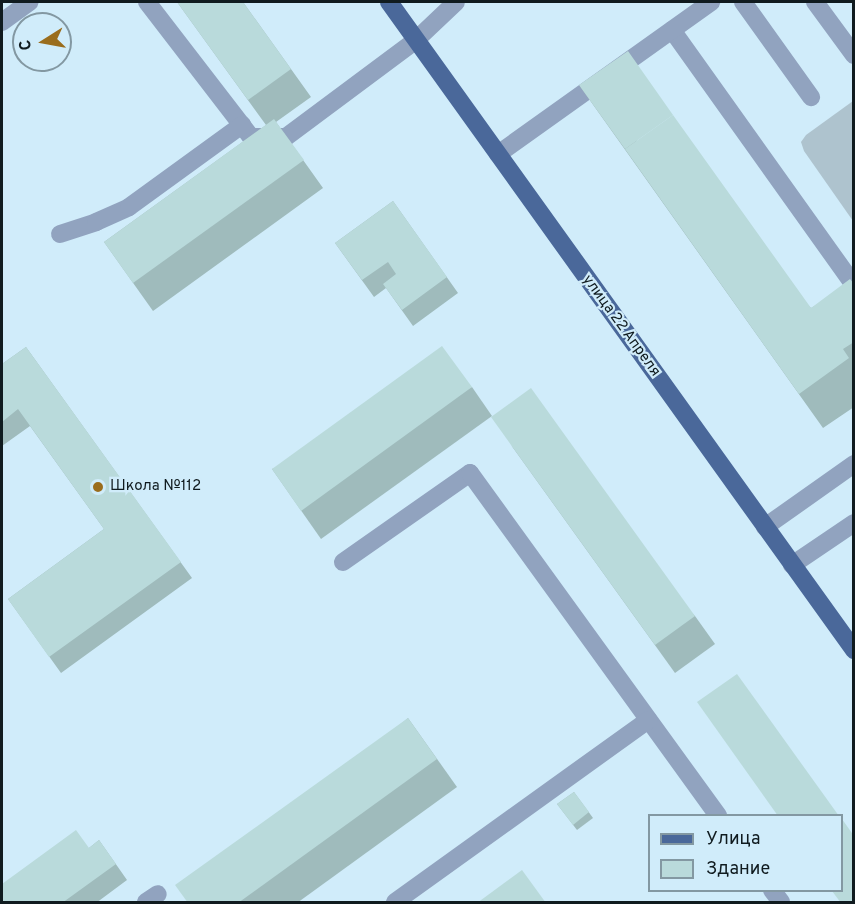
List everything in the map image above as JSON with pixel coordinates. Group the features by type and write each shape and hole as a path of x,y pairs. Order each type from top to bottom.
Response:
{"main road":[{"name":"улица 22 Апреля","path":"389,2 854,650"}],"lane":[{"path":"2,22 30,2"},
{"path":"147,2 251,137 286,137 416,40 456,2"},
{"path":"498,154 711,2"},
{"path":"743,2 811,97"},
{"path":"815,2 854,55"},
{"path":"672,30 854,285"},
{"path":"60,234 96,222 129,207 242,125"},
{"path":"765,527 854,464"},
{"path":"343,562 470,473 717,814"},
{"path":"792,565 854,523"},
{"path":"395,903 648,720"}],"shaded area":[{"path":"853,101 853,221 804,151 801,142 806,135"}],"building":[{"path":"177,2 243,2 291,69 248,100"},
{"path":"628,51 673,115 625,149 579,85"},
{"path":"673,115 811,308 850,279 854,284 854,342 843,349 849,358 799,394 625,149"},
{"path":"274,119 304,160 133,283 104,242"},
{"path":"393,201 447,277 402,310 383,284 396,274 388,262 362,280 335,243"},
{"path":"442,346 472,387 301,511 272,469"},
{"path":"26,347 181,562 49,657 8,599 104,529 18,409 2,422 2,364"},
{"path":"531,388 695,616 655,645 491,417"},
{"path":"737,674 838,814 777,814 697,702"},
{"path":"408,718 437,759 238,903 188,903 175,885"},
{"path":"574,792 589,812 573,825 557,804"},
{"path":"843,820 854,836 854,903 841,903 833,892 843,892"},
{"path":"76,830 89,848 99,840 116,864 62,903 2,903 2,884"},
{"path":"522,870 546,903 477,903"}],"place":[{"name":"Школа №112","path":"98,487"}]}
